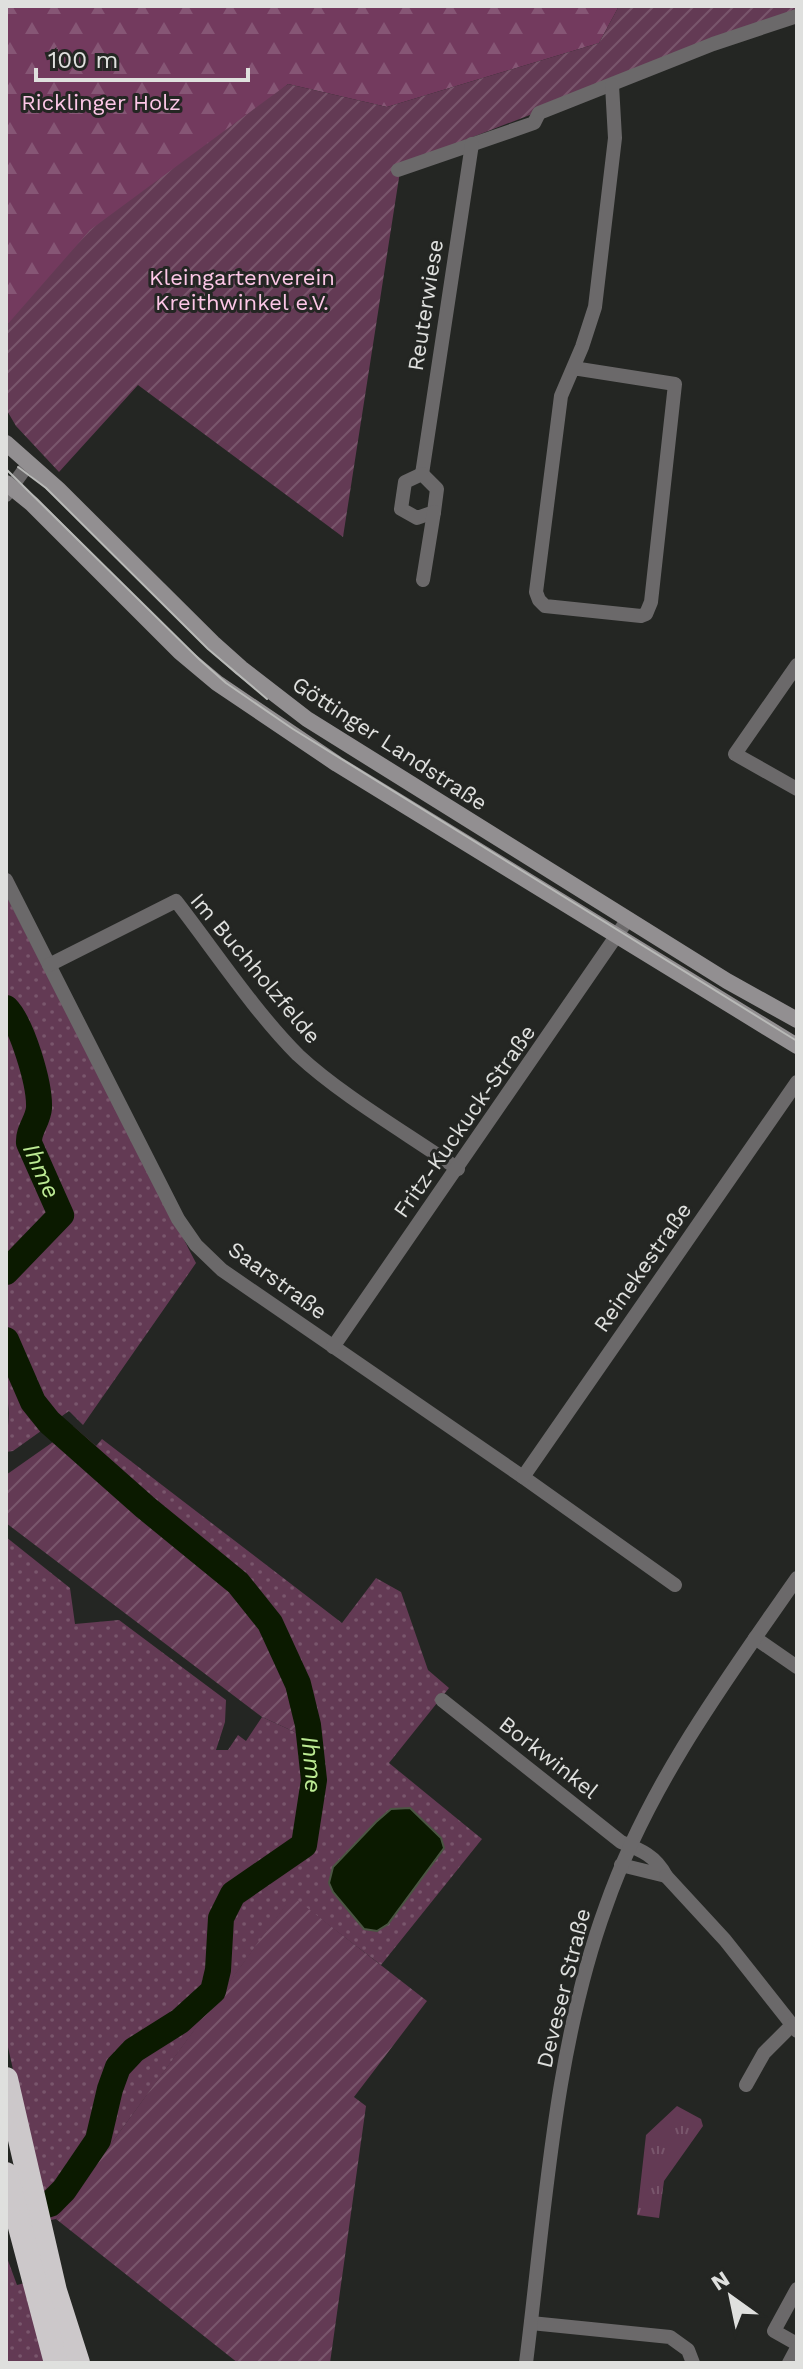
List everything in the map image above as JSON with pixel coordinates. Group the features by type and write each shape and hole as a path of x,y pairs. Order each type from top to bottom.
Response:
{"highway":[{"path":"6,2079 14,2178 32,2239 78,2363"},
{"path":"32,2239 56,2363"}],"street":[{"path":"398,170 534,123 539,113 713,44 797,16"},
{"path":"573,368 675,384 651,602 646,614 641,616 545,606 536,592 561,396 595,307 615,138 612,85"},
{"name":"Reuterwiese","path":"422,474 472,144"},
{"name":"Göttinger Landstraße","path":"6,443 213,643 278,698 727,981 797,1020"},
{"path":"8,488 29,463"},
{"name":"Reuterwiese","path":"422,474 405,482 401,509 417,518 434,512"},
{"name":"Reuterwiese","path":"422,474 437,489 423,580"},
{"name":"Göttinger Landstraße","path":"8,488 32,504 180,652 217,683 337,764 797,1046"},
{"path":"797,665 735,754 797,789"},
{"name":"Saarstraße","path":"6,880 186,1232 222,1270 675,1585"},
{"name":"Im Buchholzfelde","path":"49,965 176,901 299,1056 458,1169"},
{"name":"Fritz-Kuckuck-Straße","path":"333,1347 628,919"},
{"name":"Reinekestraße","path":"523,1477 797,1082"},
{"name":"Deveser Straße","path":"526,2363 559,2105 571,2031 595,1937 621,1865 681,1751 797,1578"},
{"path":"755,1638 797,1667"},
{"name":"Borkwinkel","path":"442,1700 621,1842 660,1863 666,1876 725,1940 794,2028"},
{"path":"621,1865 666,1876"},
{"path":"746,2085 764,2053 794,2028"},
{"path":"789,2363 797,2346 774,2331 797,2289"},
{"path":"531,2323 670,2337 688,2350 693,2363"}],"green space":[{"name":"Ricklinger Holz","path":"6,6 619,6 599,43 387,107 288,84 6,326"},
{"name":"Kleingartenverein Kreithwinkel e.V.","path":"619,6 797,6 797,11 401,165 343,537 138,385 59,472 16,426 6,409 6,326 90,230 288,84 387,107 599,43"},
{"path":"6,895 196,1263 83,1425 69,1411 13,1451 6,1452 9,1416 6,1395"},
{"path":"73,1426 96,1446 102,1439 342,1623 376,1578 401,1592 428,1670 449,1688 389,1763 482,1839 381,1965 292,1897 56,2219 51,2220 34,2151 31,2151 6,2038 6,1537 70,1588 75,1624 119,1620 226,1700 225,1722 216,1750 228,1750 238,1735 246,1741 262,1717 297,1733 310,1718 301,1682 274,1621 239,1578 65,1433","holes":["425,1824 434,1831 444,1848 364,1929 333,1892 333,1867 367,1833"]},
{"path":"60,1437 235,1584 267,1625 294,1684 304,1725 297,1733 262,1717 6,1523 6,1475"},
{"path":"292,1896 427,2001 354,2097 366,2106 330,2363 238,2363 56,2219"},
{"path":"677,2106 701,2119 703,2126 664,2181 659,2218 637,2215 646,2135"},
{"path":"6,2255 17,2285 25,2283 50,2363 6,2363"}],"shaded area":[{"path":"410,1808 441,1838 444,1848 388,1924 377,1931 364,1929 333,1892 329,1883 333,1867 391,1809"}],"waterway":[{"name":"Ihme","path":"6,1008 24,1040 37,1084 39,1108 29,1143 61,1215 6,1272"},
{"name":"Ihme","path":"6,1340 33,1402 49,1422 145,1507 238,1583 270,1623 298,1684 308,1725 314,1780 304,1845 233,1894 221,1918 218,1970 213,1991 180,2021 134,2050 118,2067 98,2140 64,2190 50,2204 16,2215"}],"tram line":[{"path":"18,467 46,488 208,649 267,699"},
{"path":"6,469 226,683 293,729 797,1041"}]}
